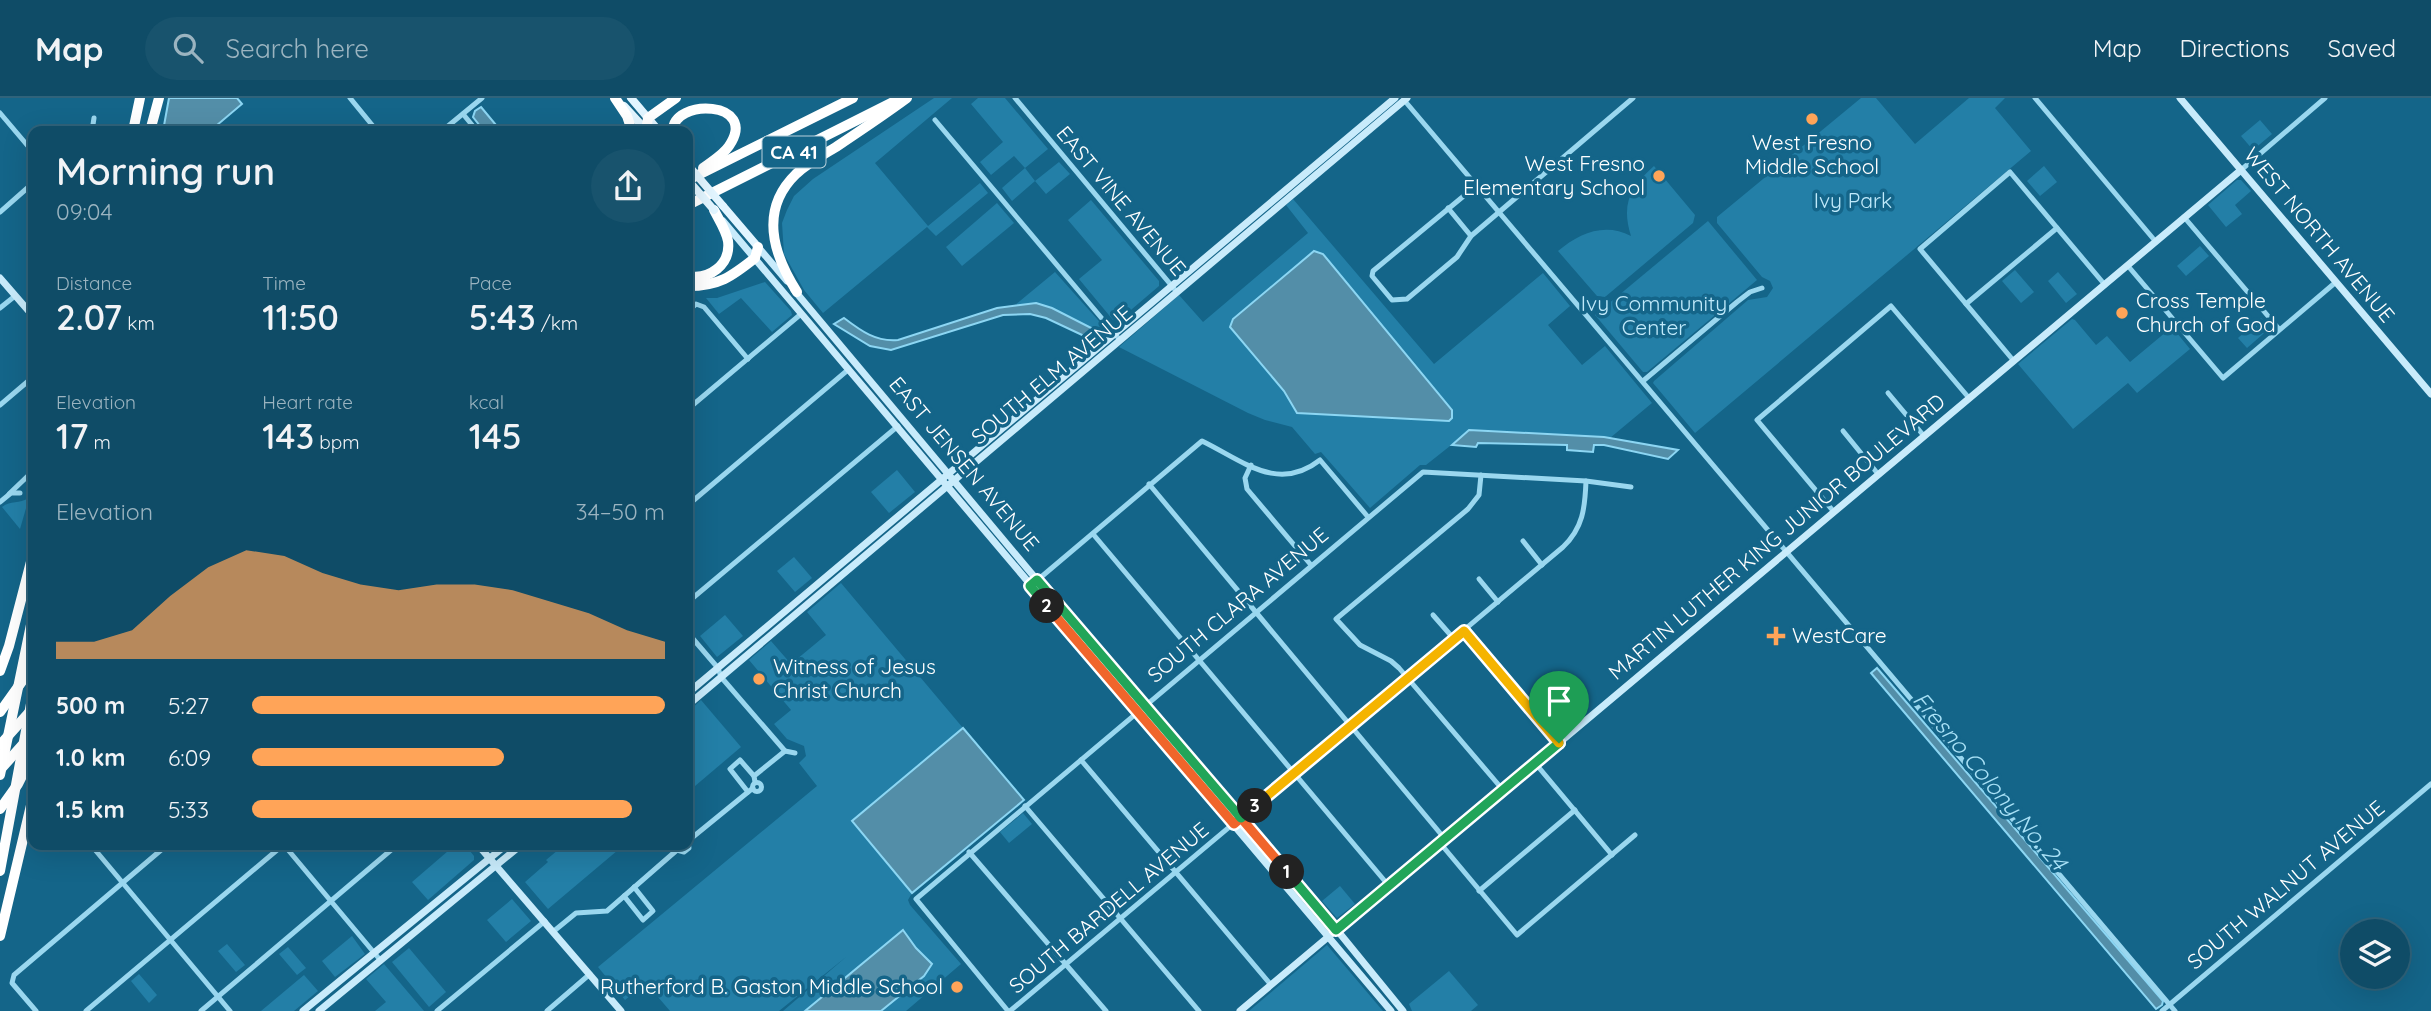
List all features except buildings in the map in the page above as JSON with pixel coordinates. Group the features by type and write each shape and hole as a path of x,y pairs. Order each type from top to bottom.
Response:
{"highway":[{"path":"134,126 139,98"},
{"path":"151,126 158,98"},
{"path":"616,98 630,126"},
{"path":"647,126 648,118 676,98"},
{"name":"CA 41","path":"693,178 853,98"},
{"name":"CA 41","path":"693,202 900,98"},
{"path":"797,292 780,263 774,241 775,209 784,190 803,169 907,98"},
{"path":"673,126 681,109 690,102 701,99 719,103 729,111 734,132 726,149 693,176"},
{"path":"693,210 744,177"},
{"path":"693,276 714,272 726,257 728,249 719,208"},
{"path":"693,286 712,285 726,280 755,258 758,247"},
{"path":"0,671 28,573"},
{"path":"0,772 28,639"},
{"path":"0,712 28,673"},
{"path":"0,746 28,714"},
{"path":"0,871 28,720"},
{"path":"0,772 28,739"},
{"path":"0,809 28,764"},
{"path":"0,936 28,818"}],"main road":[{"path":"616,98 641,126"},
{"path":"631,98 655,126"},
{"name":"SOUTH ELM AVENUE","path":"693,701 955,480 1395,98"},
{"name":"WEST NORTH AVENUE","path":"2180,98 2431,394"},
{"name":"SOUTH ELM AVENUE","path":"1174,288 1405,99"},
{"name":"MARTIN LUTHER KING JUNIOR BOULEVARD","path":"1240,1011 2241,170"},
{"name":"EAST JENSEN AVENUE","path":"693,172 755,258 801,314 1391,1011"},
{"name":"EAST JENSEN AVENUE","path":"693,185 758,247 797,292 1403,1011"},
{"path":"0,278 28,310"},
{"path":"801,314 808,314 823,331 833,335"},
{"name":"SOUTH ELM AVENUE","path":"693,689 949,473 1118,337"},
{"path":"849,369 857,372 870,387 880,390"},
{"path":"482,850 621,1011"},
{"path":"303,1011 500,850"},
{"path":"319,1011 515,850"}],"street":[{"path":"350,98 373,126"},
{"path":"448,126 482,98"},
{"name":"EAST VINE AVENUE","path":"1015,98 1174,288"},
{"path":"1477,185 1373,271 1372,276 1392,300 1407,299 1454,260 1471,236 1633,98"},
{"path":"2035,98 2156,242"},
{"path":"2241,170 2325,98"},
{"path":"1405,99 2175,1011"},
{"path":"0,113 28,146"},
{"path":"463,114 473,126"},
{"path":"93,126 94,118"},
{"path":"935,120 1118,337"},
{"path":"2013,360 1920,249 2010,172 2105,285"},
{"path":"0,212 28,188"},
{"path":"1448,208 1471,236"},
{"path":"2184,217 2279,329"},
{"path":"1966,304 2057,228"},
{"path":"2128,266 2223,378 2336,282"},
{"path":"1643,382 1737,302 1750,292 1762,288"},
{"path":"0,308 15,296"},
{"path":"693,308 700,304 748,359"},
{"path":"1834,512 1756,420 1891,306 1969,398"},
{"path":"693,405 801,314"},
{"path":"693,501 849,369"},
{"path":"0,405 28,381"},
{"path":"1888,393 1924,436"},
{"path":"693,598 898,426"},
{"path":"1843,431 1878,474"},
{"path":"1030,586 1202,442 1274,475 1289,476 1307,470 1320,460 1368,517"},
{"path":"1251,465 1245,478 1247,489 1311,565"},
{"name":"SOUTH CLARA AVENUE","path":"1009,1011 916,899 1082,760 1143,705 1423,472 1481,475"},
{"path":"1503,790 1408,678 1391,661 1360,645 1336,619 1468,509 1479,495 1481,475 1586,481 1631,487"},
{"path":"0,502 28,476"},
{"name":"SOUTH BARDELL AVENUE","path":"1009,1011 1570,540 1581,524 1586,501 1586,481"},
{"path":"1149,484 1350,726 1443,841 1479,891 1517,935 1635,835"},
{"path":"9,494 20,493"},
{"path":"1093,534 1389,886"},
{"path":"1523,541 1542,565"},
{"path":"1479,579 1498,602"},
{"path":"1433,615 1454,639"},
{"path":"1464,631 1559,743"},
{"path":"693,639 718,667 721,677 785,751 795,753"},
{"path":"693,837 753,785 785,751"},
{"path":"1082,760 1271,985"},
{"path":"1535,763 1612,855"},
{"name":"SOUTH WALNUT AVENUE","path":"2162,1011 2431,784"},
{"path":"1025,806 1199,1011"},
{"path":"1479,891 1574,810"},
{"path":"95,850 230,1011"},
{"path":"36,1011 13,984 12,979 161,850"},
{"path":"86,1011 278,850"},
{"path":"288,850 381,961"},
{"path":"201,1011 391,850"},
{"path":"554,931 576,913 607,911 675,850"},
{"path":"969,852 1106,1011"},
{"path":"624,896 643,920 653,912 634,887"},
{"path":"437,1011 545,920"},
{"path":"547,1011 590,974"}],"green space":[{"path":"934,98 952,98 875,163 928,226 980,183 988,193 936,236 927,227 823,313 804,290 784,254 782,223 794,196 813,179"},
{"path":"978,98 1005,98 1048,149 1025,168 1014,156 991,175 980,162 1003,142 971,104"},
{"name":"Ivy Park","path":"1861,98 1876,98 1915,144 1969,98 2005,98 1995,108 2031,151 1695,433 1654,381 1748,300 1767,297 1773,288 1770,281 1762,277 1717,223 1717,217"},
{"path":"2260,120 2272,134 2253,150 2241,136"},
{"path":"1059,162 1070,174 1046,194 1035,181"},
{"path":"1654,166 1695,215 1693,223 1605,297 1597,296 1558,251 1583,235 1602,230 1631,236 1627,215 1630,197 1639,181"},
{"path":"2044,166 2057,182 2040,196 2027,181"},
{"path":"1025,168 1035,181 1012,201 1002,188"},
{"path":"2237,180 2241,180 2251,191 2235,205 2242,214 2226,227 2208,205"},
{"path":"1293,199 1434,364 1543,273 1570,306 1548,325 1582,365 1605,346 1652,403 1610,438 1469,431 1426,465 1420,465 1370,508 1321,452 1315,454 1292,427 1248,413 1119,347 1179,295 1203,322 1308,233 1286,205"},
{"path":"1091,200 1159,281 1159,286 1118,321 1113,320 1079,279 1102,260 1068,220"},
{"path":"997,203 1014,223 962,266 946,247"},
{"name":"Ivy Community Center","path":"1708,221 1757,280 1647,372 1643,372 1595,315"},
{"path":"2200,246 2209,256 2186,276 2177,266"},
{"path":"2015,270 2034,292 2021,303 2002,281"},
{"path":"1055,272 1106,329 1105,335 1051,309 1015,305"},
{"path":"2058,272 2077,294 2066,303 2048,281"},
{"path":"765,282 792,315 772,332 741,298 719,314 706,298 717,298"},
{"path":"2261,318 2270,328 2247,348 2238,338"},
{"path":"2072,319 2096,345 2107,336 2130,362 2172,327 2190,349 2137,393 2128,383 2073,429 2018,364"},
{"path":"897,470 915,492 889,513 871,492"},
{"path":"28,498 20,529 2,507"},
{"path":"794,557 812,578 795,592 777,571"},
{"path":"841,583 963,728 852,821 912,893 908,900 910,905 961,964 906,1011 783,1011 846,957 779,1011 670,1011 646,983 625,1000 598,967 817,786 799,763 806,756 804,746 787,739 774,724 791,710 749,660 771,641 791,664 826,635 807,612"},
{"path":"725,615 743,636 717,657 700,636"},
{"path":"701,700 741,747 693,788 693,707"},
{"path":"1023,813 1032,824 1009,843 1000,832"},
{"path":"449,850 469,850 474,856 474,860 428,900 412,882"},
{"path":"558,850 618,850 548,909 525,882 548,862 546,860"},
{"path":"1340,886 1355,904 1337,918 1322,901"},
{"path":"512,899 531,921 506,942 487,920"},
{"path":"352,936 365,954 335,977 322,961"},
{"path":"227,944 245,965 236,972 218,951"},
{"path":"1327,945 1383,1011 1249,1011"},
{"path":"288,947 306,968 297,975 279,954"},
{"path":"409,948 446,992 429,1007 392,962"},
{"path":"384,964 424,1011 375,1011 386,1002 366,979"},
{"path":"1449,971 1478,1005 1471,1011 1412,1011 1409,1004"},
{"path":"139,974 157,995 149,1003 131,981"},
{"path":"304,975 318,991 294,1011 261,1011"}],"shaded area":[{"path":"169,98 237,98 242,104 216,126 164,126"},
{"path":"481,107 497,126 480,126 473,117 475,111"},
{"path":"1314,251 1323,254 1452,410 1452,418 1449,421 1297,413 1284,391 1230,327 1233,319"},
{"path":"1036,303 1052,308 1105,335 1097,342 1046,318 1030,314 1003,315 891,350 870,346 834,324 844,318 876,337 898,340 997,308"},
{"path":"1469,430 1604,437 1678,450 1668,459 1604,445 1594,445 1593,452 1567,450 1567,445 1452,445"},
{"path":"1877,668 2163,1001 2162,1005 2156,1009 1871,673"},
{"path":"963,728 1024,800 912,893 852,821"},
{"path":"903,930 932,964 924,976 881,1011 805,1011"}],"place":[{"name":"West Fresno Middle School","path":"1812,119"},
{"name":"West Fresno Elementary School","path":"1659,176"},
{"name":"Cross Temple Church of God","path":"2122,313"},
{"name":"WestCare","path":"1776,636"},
{"name":"Witness of Jesus Christ Church","path":"759,679"},
{"name":"Rutherford B. Gaston Middle School","path":"957,987"}],"route":[{"path":"1559,743 1336,930 1241,818 1234,824 1030,586 1037,580 1241,818 1464,631 1559,743"}],"water label":[{"name":"Fresno Colony No. 24","path":"1990,781"}]}
